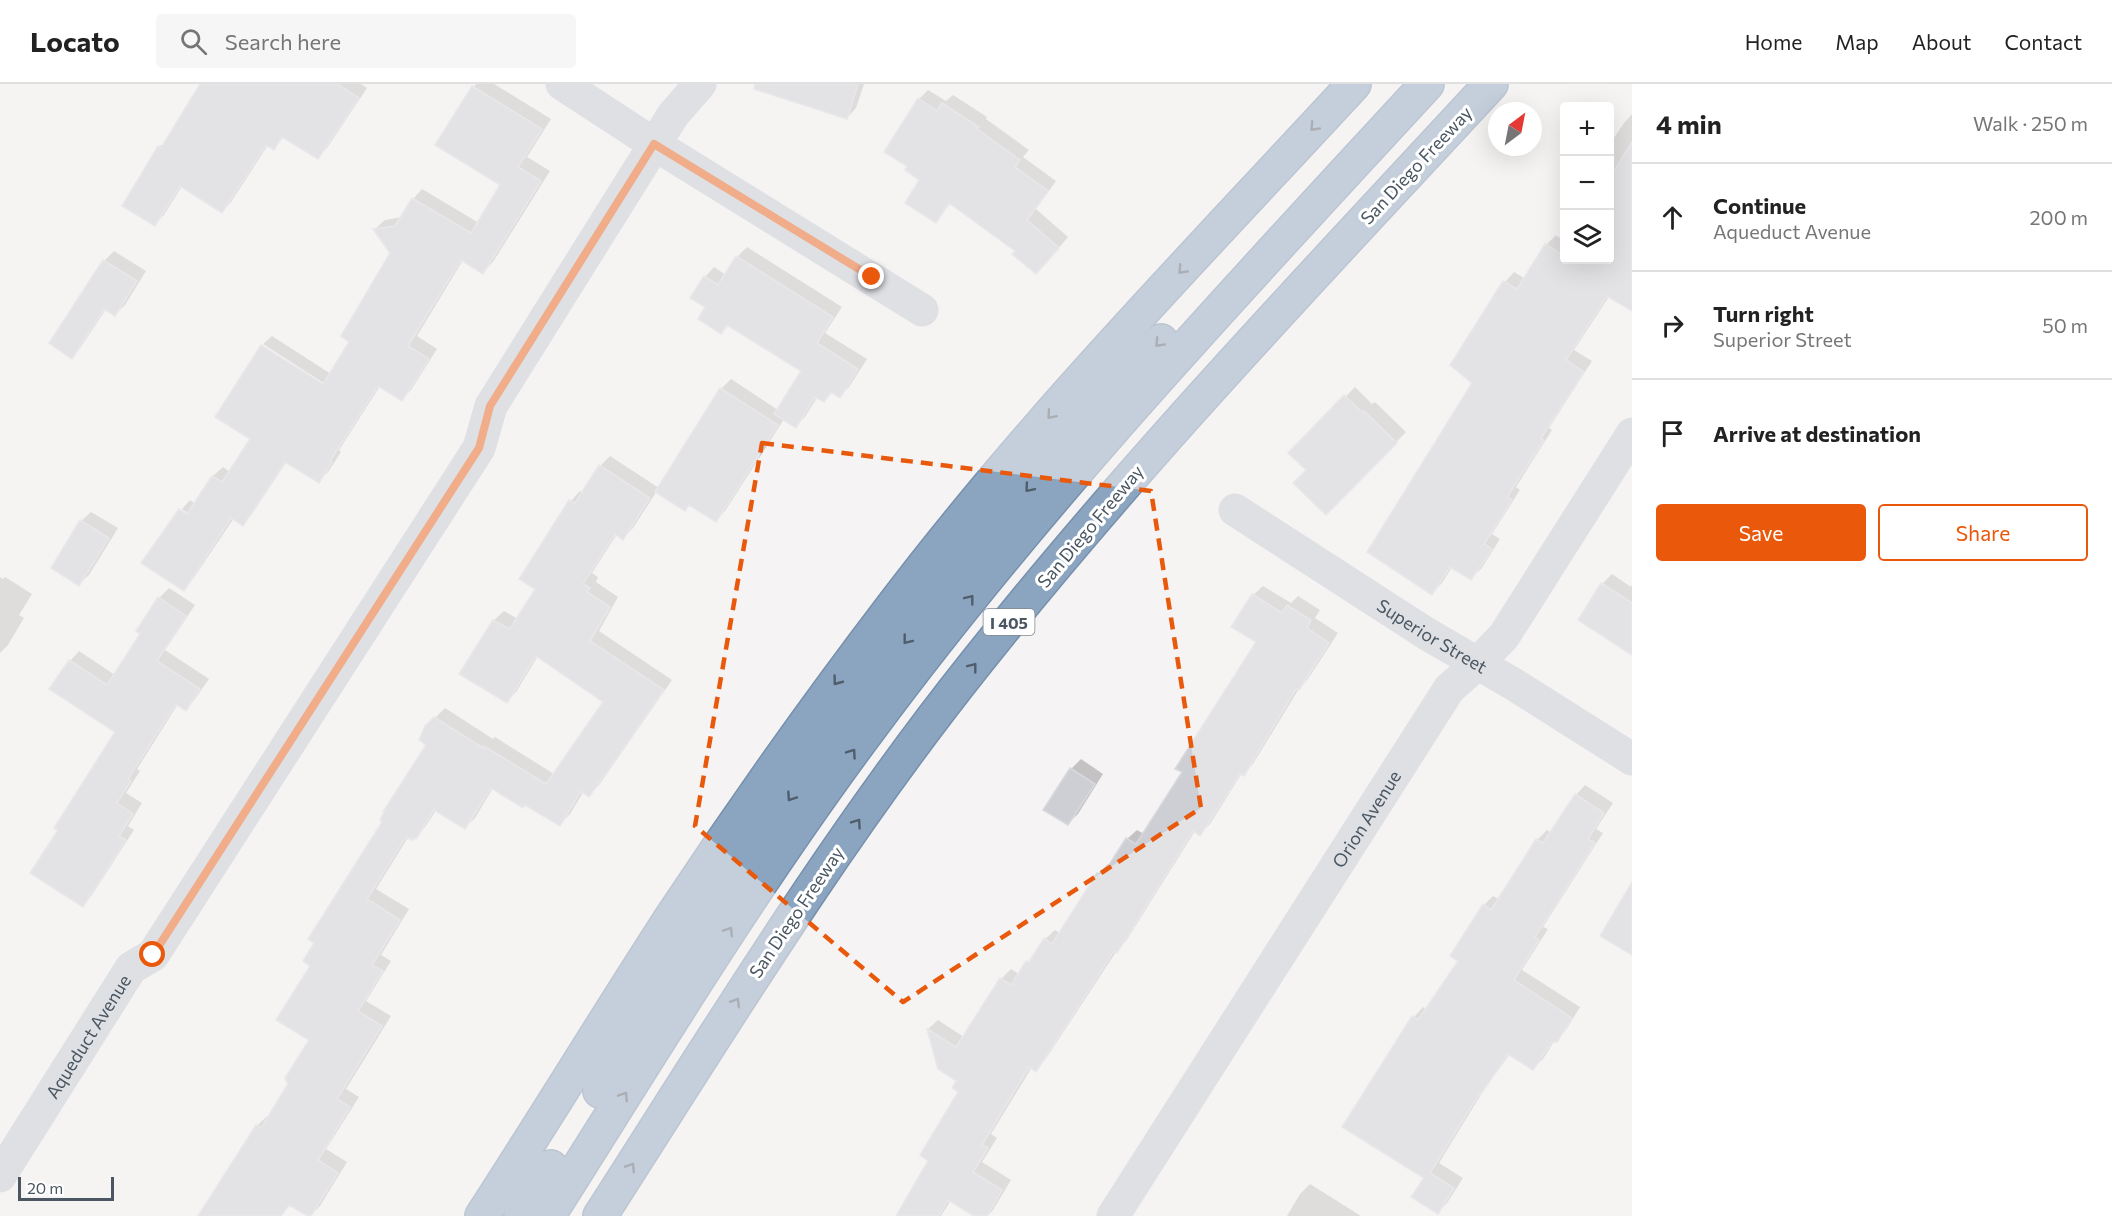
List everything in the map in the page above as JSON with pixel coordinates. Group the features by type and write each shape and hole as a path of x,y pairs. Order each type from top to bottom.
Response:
{"highway":[{"path":"482,1216 671,918 747,806 893,605 987,488 1089,371 1354,84"},
{"path":"520,1216 702,929 802,780 882,672 977,550 1088,418 1267,228 1398,84"},
{"path":"548,1216 752,895 869,728 974,594 1138,399 1427,84"},
{"name":"San Diego Freeway","path":"600,1216 785,926 904,757 974,664 1114,497 1226,370 1491,84"}],"street":[{"path":"562,84 654,144 922,310"},
{"name":"Aqueduct Avenue","path":"0,1176 131,968 153,955 479,448 490,406 654,144 673,115 700,84"},
{"name":"Orion Avenue","path":"1113,1216 1449,689 1504,636 1632,434"},
{"name":"Superior Street","path":"1235,510 1477,664 1515,685 1632,759"}],"highlighted area":[{"path":"762,443 1151,491 1201,808 903,1002 695,826"}],"building":[{"path":"200,84 337,84 359,98 318,159 282,137 274,150 266,145 222,213 180,186 155,226 122,206 158,146 161,148"},
{"path":"755,84 858,84 847,119 754,89"},
{"path":"472,86 542,129 518,167 541,181 483,274 461,260 408,346 429,359 402,401 378,386 330,461 332,462 319,483 285,462 243,526 231,518 184,591 141,563 179,509 187,514 212,476 222,482 250,439 215,417 261,345 323,384 349,342 341,336 390,253 373,229 395,226 412,198 471,233 500,185 435,145"},
{"path":"918,98 937,111 942,103 979,127 977,129 1020,160 1015,167 1048,191 1027,220 1059,248 1036,274 1012,254 1015,251 949,203 936,223 905,203 919,180 905,170 907,166 884,152"},
{"path":"1632,142 1632,311 1607,296 1566,360 1584,372 1541,438 1544,440 1507,497 1512,500 1484,544 1492,549 1471,580 1450,567 1432,595 1367,552 1472,383 1450,365 1503,281 1517,289 1545,244 1560,253 1560,264 1614,264 1614,171"},
{"path":"736,256 833,317 817,343 858,369 840,398 831,392 824,402 815,397 796,428 774,414 801,371 727,325 721,334 698,319 705,307 690,298 704,276 718,285"},
{"path":"103,260 137,281 115,316 104,309 72,359 49,343"},
{"path":"720,388 778,425 716,522 689,505 685,511 655,492"},
{"path":"1344,395 1397,443 1326,515 1293,483 1306,470 1288,453"},
{"path":"599,465 650,498 623,540 615,534 583,584 590,588 587,592 610,607 590,641 664,690 589,797 581,791 560,826 525,805 523,808 491,788 465,829 434,810 416,839 406,837 367,899 400,920 372,965 383,971 358,1011 382,1026 337,1099 350,1107 318,1160 338,1173 311,1216 289,1205 281,1216 198,1216 256,1125 261,1128 288,1084 285,1078 309,1040 276,1020 310,966 303,961 314,943 308,939 382,822 380,820 383,812 426,745 419,740 425,726 434,717 546,784 603,702 536,656 507,703 459,674 493,620 510,629 535,589 519,579 569,500 575,503"},
{"path":"80,520 109,538 79,586 51,568"},
{"path":"1601,583 1632,603 1632,655 1578,620"},
{"path":"1252,594 1282,613 1287,605 1311,620 1307,628 1329,643 1299,690 1296,689 1244,776 1240,774 1200,836 1193,831 1117,953 1114,951 1036,1072 1029,1067 982,1145 988,1148 973,1172 1002,1190 987,1216 974,1216 948,1200 939,1216 896,1216 928,1161 920,1155 958,1092 952,1088 956,1081 938,1069 927,1029 956,1047 1000,978 1011,985 1044,938 1052,944 1097,873 1102,876 1126,838 1136,844 1182,772 1175,769 1256,642 1231,627"},
{"path":"158,597 186,616 157,661 200,689 186,711 176,704 128,779 131,781 117,803 133,814 119,836 126,840 83,907 30,873 58,830 54,828 115,732 49,689 69,660 107,685 140,634 136,631"},
{"path":"1070,768 1095,784 1068,825 1043,810"},
{"path":"1575,794 1604,813 1588,839 1595,843 1535,937 1539,940 1514,980 1572,1018 1557,1042 1552,1042 1533,1070 1508,1054 1480,1093 1430,1173 1454,1188 1438,1214 1411,1197 1424,1178 1342,1127 1412,1016 1418,1020 1458,961 1450,956 1483,904 1491,910 1536,839 1543,843"},
{"path":"1632,882 1632,955 1600,936"}],"route":[{"path":"153,955 479,448 490,406 654,144 872,277"}]}
